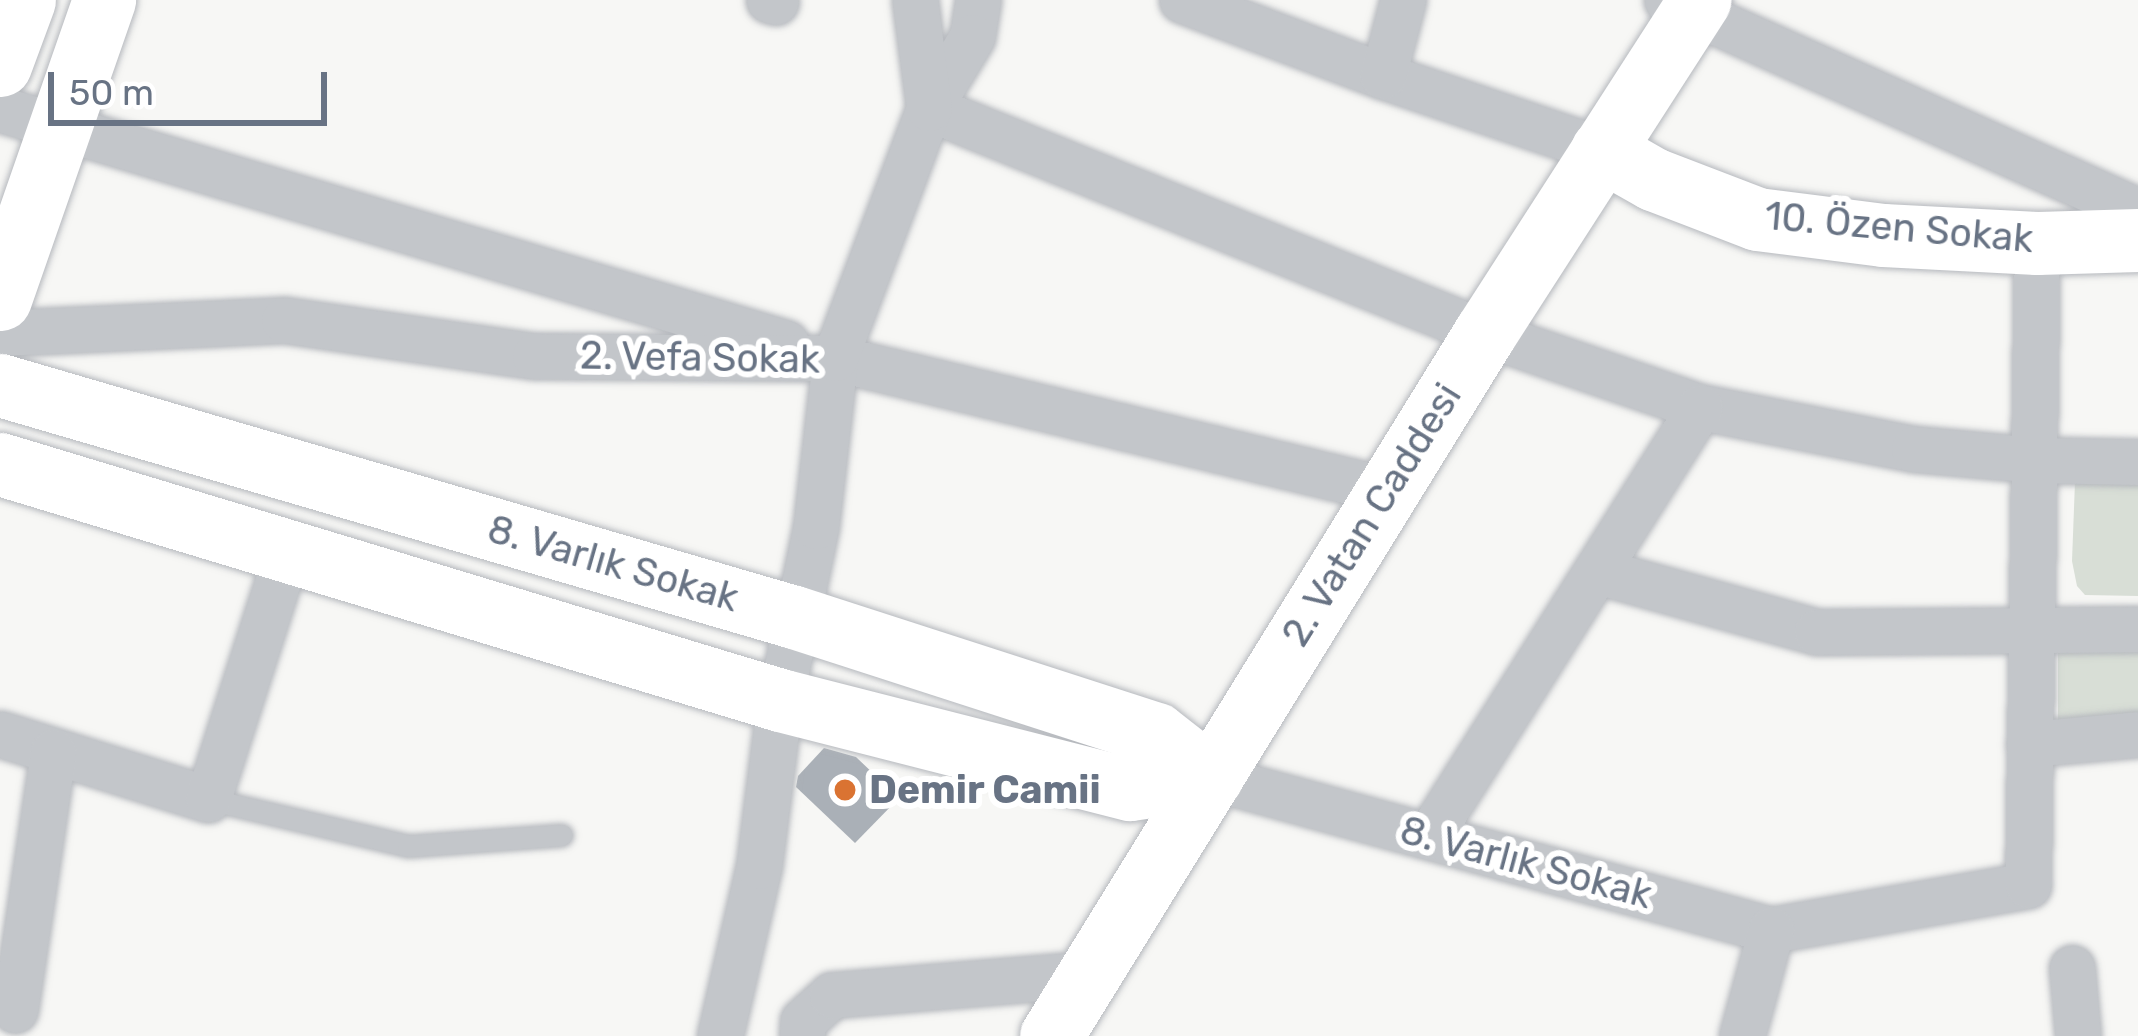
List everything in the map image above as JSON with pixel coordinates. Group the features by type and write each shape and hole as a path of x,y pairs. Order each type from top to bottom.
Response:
{"main road":[{"path":"0,298 21,105 24,0"},
{"path":"21,105 104,0"},
{"name":"2. Vatan Caddesi","path":"1052,1036 1601,150 1685,4"},
{"name":"10. Özen Sokak","path":"1601,150 1653,179 1757,219 1883,235 2037,243 2138,240"},
{"name":"8. Varlık Sokak","path":"0,385 794,617 1156,734 1211,777"},
{"name":"8. Varlık Sokak","path":"0,464 780,700 1130,789 1211,777"}],"street":[{"path":"915,0 929,108"},
{"path":"720,1036 759,866 780,700 816,526 835,358 929,108 972,37 978,0"},
{"path":"1182,0 1383,76 1601,150"},
{"path":"1383,76 1403,0"},
{"path":"1685,4 2138,211"},
{"path":"21,105 835,358"},
{"path":"929,108 1485,333 1700,407 1914,449 2035,460 2138,462"},
{"path":"1742,1036 1771,930 2028,886 2037,243"},
{"name":"2. Vefa Sokak","path":"0,333 284,320 536,356 835,358 1388,490"},
{"path":"1429,836 1601,572 1700,407"},
{"path":"0,734 208,799 288,550"},
{"path":"1601,572 1816,632 2138,629"},
{"path":"2029,744 2138,734"},
{"path":"18,1016 53,752"},
{"name":"8. Varlık Sokak","path":"1211,777 1771,930"},
{"path":"2072,968 2078,1036"},
{"path":"802,1036 803,1021 832,995 1088,974"}],"lane":[{"path":"208,799 408,845 562,835"}],"shaded area":[{"path":"2138,464 2138,596 2085,595 2077,586 2072,561 2075,482"},
{"path":"2058,651 2138,651 2138,720 2058,720"}],"building":[{"name":"Demir Camii","path":"824,748 856,757 899,798 855,843 796,787 798,776"}],"place":[{"name":"Demir Camii","path":"845,790"}]}
